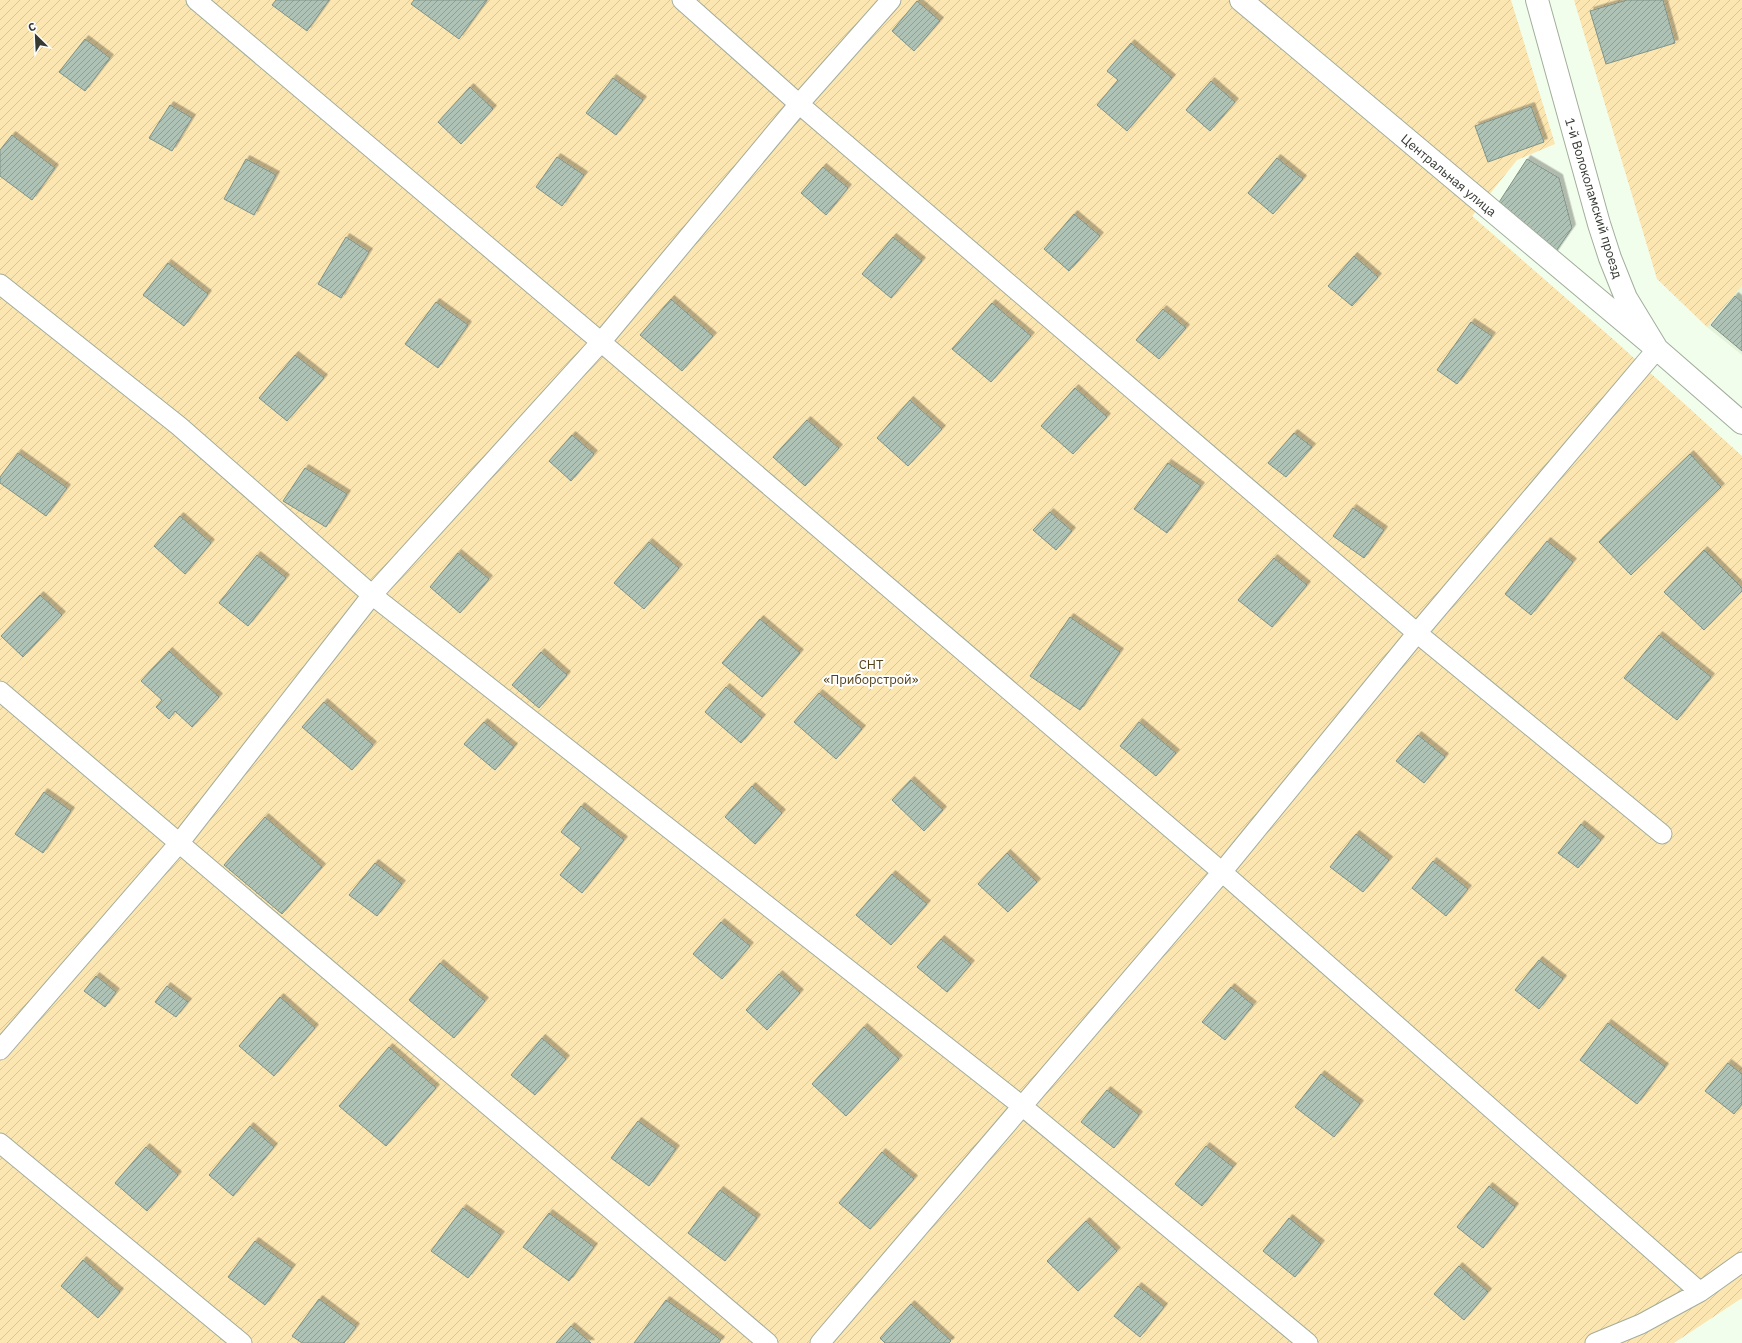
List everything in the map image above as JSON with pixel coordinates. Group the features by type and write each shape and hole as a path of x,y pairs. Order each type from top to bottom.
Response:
{"street":[{"name":"Центральная улица","path":"1241,0 1657,349"},
{"name":"1-й Волоколамский проезд","path":"1537,0 1610,258 1626,298 1657,349 1742,423"}],"lane":[{"path":"196,0 601,342 1222,872 1700,1292"},
{"path":"682,0 799,104 1417,633 1662,834"},
{"path":"0,1050 180,842 372,595 601,342 799,104 891,0"},
{"path":"0,284 179,426 372,595 1022,1106 1308,1343"},
{"path":"820,1343 1222,872 1417,633 1657,349"},
{"path":"0,691 180,842 768,1343"},
{"path":"0,1143 242,1343"},
{"path":"1595,1343 1641,1324 1700,1292 1742,1262"}],"shaded area":[{"path":"1742,286 1742,355 1707,327"}],"green space":[{"name":"СНТ «Приборстрой»","path":"0,0 1511,0 1555,144 1517,160 1472,216 1614,340 1742,456 1742,1298 1674,1343 0,1343"},
{"path":"1574,0 1742,0 1742,286 1707,327 1657,279"}],"building":[{"path":"276,0 329,0 307,31 272,5"},
{"path":"414,0 487,0 459,39 411,4"},
{"path":"1627,0 1663,0 1675,43 1606,64 1590,11"},
{"path":"917,1 940,21 914,51 892,31"},
{"path":"85,39 110,58 85,91 59,72"},
{"path":"1131,43 1172,78 1127,131 1097,105 1118,80 1107,71"},
{"path":"613,78 643,100 616,135 586,113"},
{"path":"1211,81 1235,102 1210,131 1186,110"},
{"path":"470,87 493,109 461,144 438,122"},
{"path":"170,105 192,118 172,151 149,138"},
{"path":"1531,106 1544,142 1488,162 1475,126"},
{"path":"12,135 55,168 32,200 0,176 0,150"},
{"path":"557,157 584,175 562,206 536,187"},
{"path":"1277,158 1303,179 1273,214 1248,193"},
{"path":"246,159 276,175 254,215 224,199"},
{"path":"1527,159 1559,178 1572,228 1554,254 1494,210"},
{"path":"823,167 848,188 826,215 801,193"},
{"path":"1074,214 1100,236 1069,271 1044,249"},
{"path":"346,237 369,252 341,298 318,284"},
{"path":"893,237 922,261 891,298 862,274"},
{"path":"1354,256 1378,277 1352,306 1328,286"},
{"path":"168,263 208,294 184,326 143,295"},
{"path":"1735,296 1742,302 1742,351 1711,325"},
{"path":"671,299 713,336 682,371 640,335"},
{"path":"436,302 468,325 438,368 405,344"},
{"path":"992,303 1031,336 991,382 952,349"},
{"path":"1163,309 1186,328 1159,359 1136,340"},
{"path":"1471,322 1492,336 1457,384 1437,370"},
{"path":"295,355 324,378 287,421 259,398"},
{"path":"1075,388 1107,417 1073,454 1041,426"},
{"path":"910,400 942,429 908,466 877,438"},
{"path":"807,420 839,448 805,486 773,457"},
{"path":"1294,433 1312,447 1286,477 1268,463"},
{"path":"572,435 594,454 571,481 549,461"},
{"path":"18,453 67,488 46,516 0,483 0,477"},
{"path":"1690,454 1721,487 1631,575 1599,542"},
{"path":"1168,463 1201,486 1167,533 1134,509"},
{"path":"305,468 347,494 326,527 283,501"},
{"path":"1353,508 1384,530 1364,558 1333,536"},
{"path":"1050,512 1072,531 1056,550 1033,530"},
{"path":"180,516 211,543 185,574 154,546"},
{"path":"1547,541 1573,562 1531,615 1505,594"},
{"path":"649,542 679,568 644,609 614,583"},
{"path":"1704,550 1742,588 1742,591 1704,630 1664,592"},
{"path":"458,553 489,579 460,613 430,587"},
{"path":"257,555 286,578 248,626 219,603"},
{"path":"1274,558 1307,585 1272,627 1238,600"},
{"path":"40,595 62,615 23,657 1,636"},
{"path":"1070,617 1120,652 1080,710 1030,676"},
{"path":"760,619 800,653 762,697 722,663"},
{"path":"1659,635 1711,677 1677,720 1624,678"},
{"path":"169,651 219,697 192,727 175,711 169,719 156,707 162,700 141,681"},
{"path":"541,652 567,675 539,708 512,685"},
{"path":"726,687 762,718 741,743 705,712"},
{"path":"819,693 862,729 836,759 794,722"},
{"path":"324,702 373,745 352,770 302,727"},
{"path":"484,722 514,747 495,770 464,744"},
{"path":"1139,722 1176,753 1156,776 1120,746"},
{"path":"1418,735 1445,757 1424,783 1396,761"},
{"path":"911,780 943,810 924,831 892,800"},
{"path":"752,786 782,813 755,844 725,817"},
{"path":"44,792 71,811 43,853 15,834"},
{"path":"581,806 624,840 582,893 560,875 581,848 561,832"},
{"path":"265,817 322,867 282,914 224,865"},
{"path":"1581,824 1601,840 1578,868 1558,853"},
{"path":"1356,834 1389,860 1363,892 1330,867"},
{"path":"1007,853 1037,882 1008,912 978,884"},
{"path":"1433,861 1468,889 1446,916 1412,888"},
{"path":"375,863 402,884 377,916 349,895"},
{"path":"892,874 927,904 891,945 856,915"},
{"path":"721,922 750,946 722,979 693,954"},
{"path":"941,939 971,964 947,992 917,967"},
{"path":"1539,960 1563,979 1539,1009 1515,990"},
{"path":"440,963 485,1001 454,1038 409,1000"},
{"path":"779,974 800,993 767,1030 746,1010"},
{"path":"96,976 116,992 105,1007 84,991"},
{"path":"167,986 188,1002 176,1017 155,1002"},
{"path":"1231,987 1253,1005 1225,1040 1202,1022"},
{"path":"280,997 315,1028 274,1076 239,1046"},
{"path":"1608,1023 1665,1067 1637,1104 1580,1060"},
{"path":"864,1027 899,1059 846,1116 812,1084"},
{"path":"542,1038 566,1059 535,1095 511,1075"},
{"path":"389,1047 436,1088 386,1146 339,1106"},
{"path":"1728,1063 1742,1074 1742,1104 1734,1114 1705,1091"},
{"path":"1321,1074 1360,1104 1334,1137 1295,1107"},
{"path":"1107,1090 1139,1115 1114,1148 1081,1122"},
{"path":"638,1121 676,1149 649,1186 611,1158"},
{"path":"250,1126 274,1147 233,1196 209,1175"},
{"path":"1206,1146 1233,1167 1202,1206 1175,1184"},
{"path":"146,1147 178,1175 147,1211 115,1183"},
{"path":"882,1152 914,1179 870,1229 839,1203"},
{"path":"1489,1186 1515,1207 1483,1248 1457,1227"},
{"path":"720,1190 757,1218 725,1261 688,1233"},
{"path":"463,1208 501,1235 468,1278 431,1251"},
{"path":"549,1213 594,1247 569,1281 523,1247"},
{"path":"1289,1218 1321,1244 1295,1277 1263,1251"},
{"path":"1086,1221 1117,1251 1078,1291 1047,1261"},
{"path":"255,1241 292,1268 265,1305 228,1277"},
{"path":"83,1260 120,1292 98,1318 61,1286"},
{"path":"1459,1266 1488,1292 1464,1320 1434,1294"},
{"path":"1138,1286 1164,1307 1140,1337 1114,1316"},
{"path":"319,1299 356,1327 344,1343 302,1343 292,1336"},
{"path":"666,1300 721,1340 719,1343 634,1343"},
{"path":"911,1304 951,1341 949,1343 885,1343 880,1338"},
{"path":"571,1326 591,1343 556,1343"}]}
